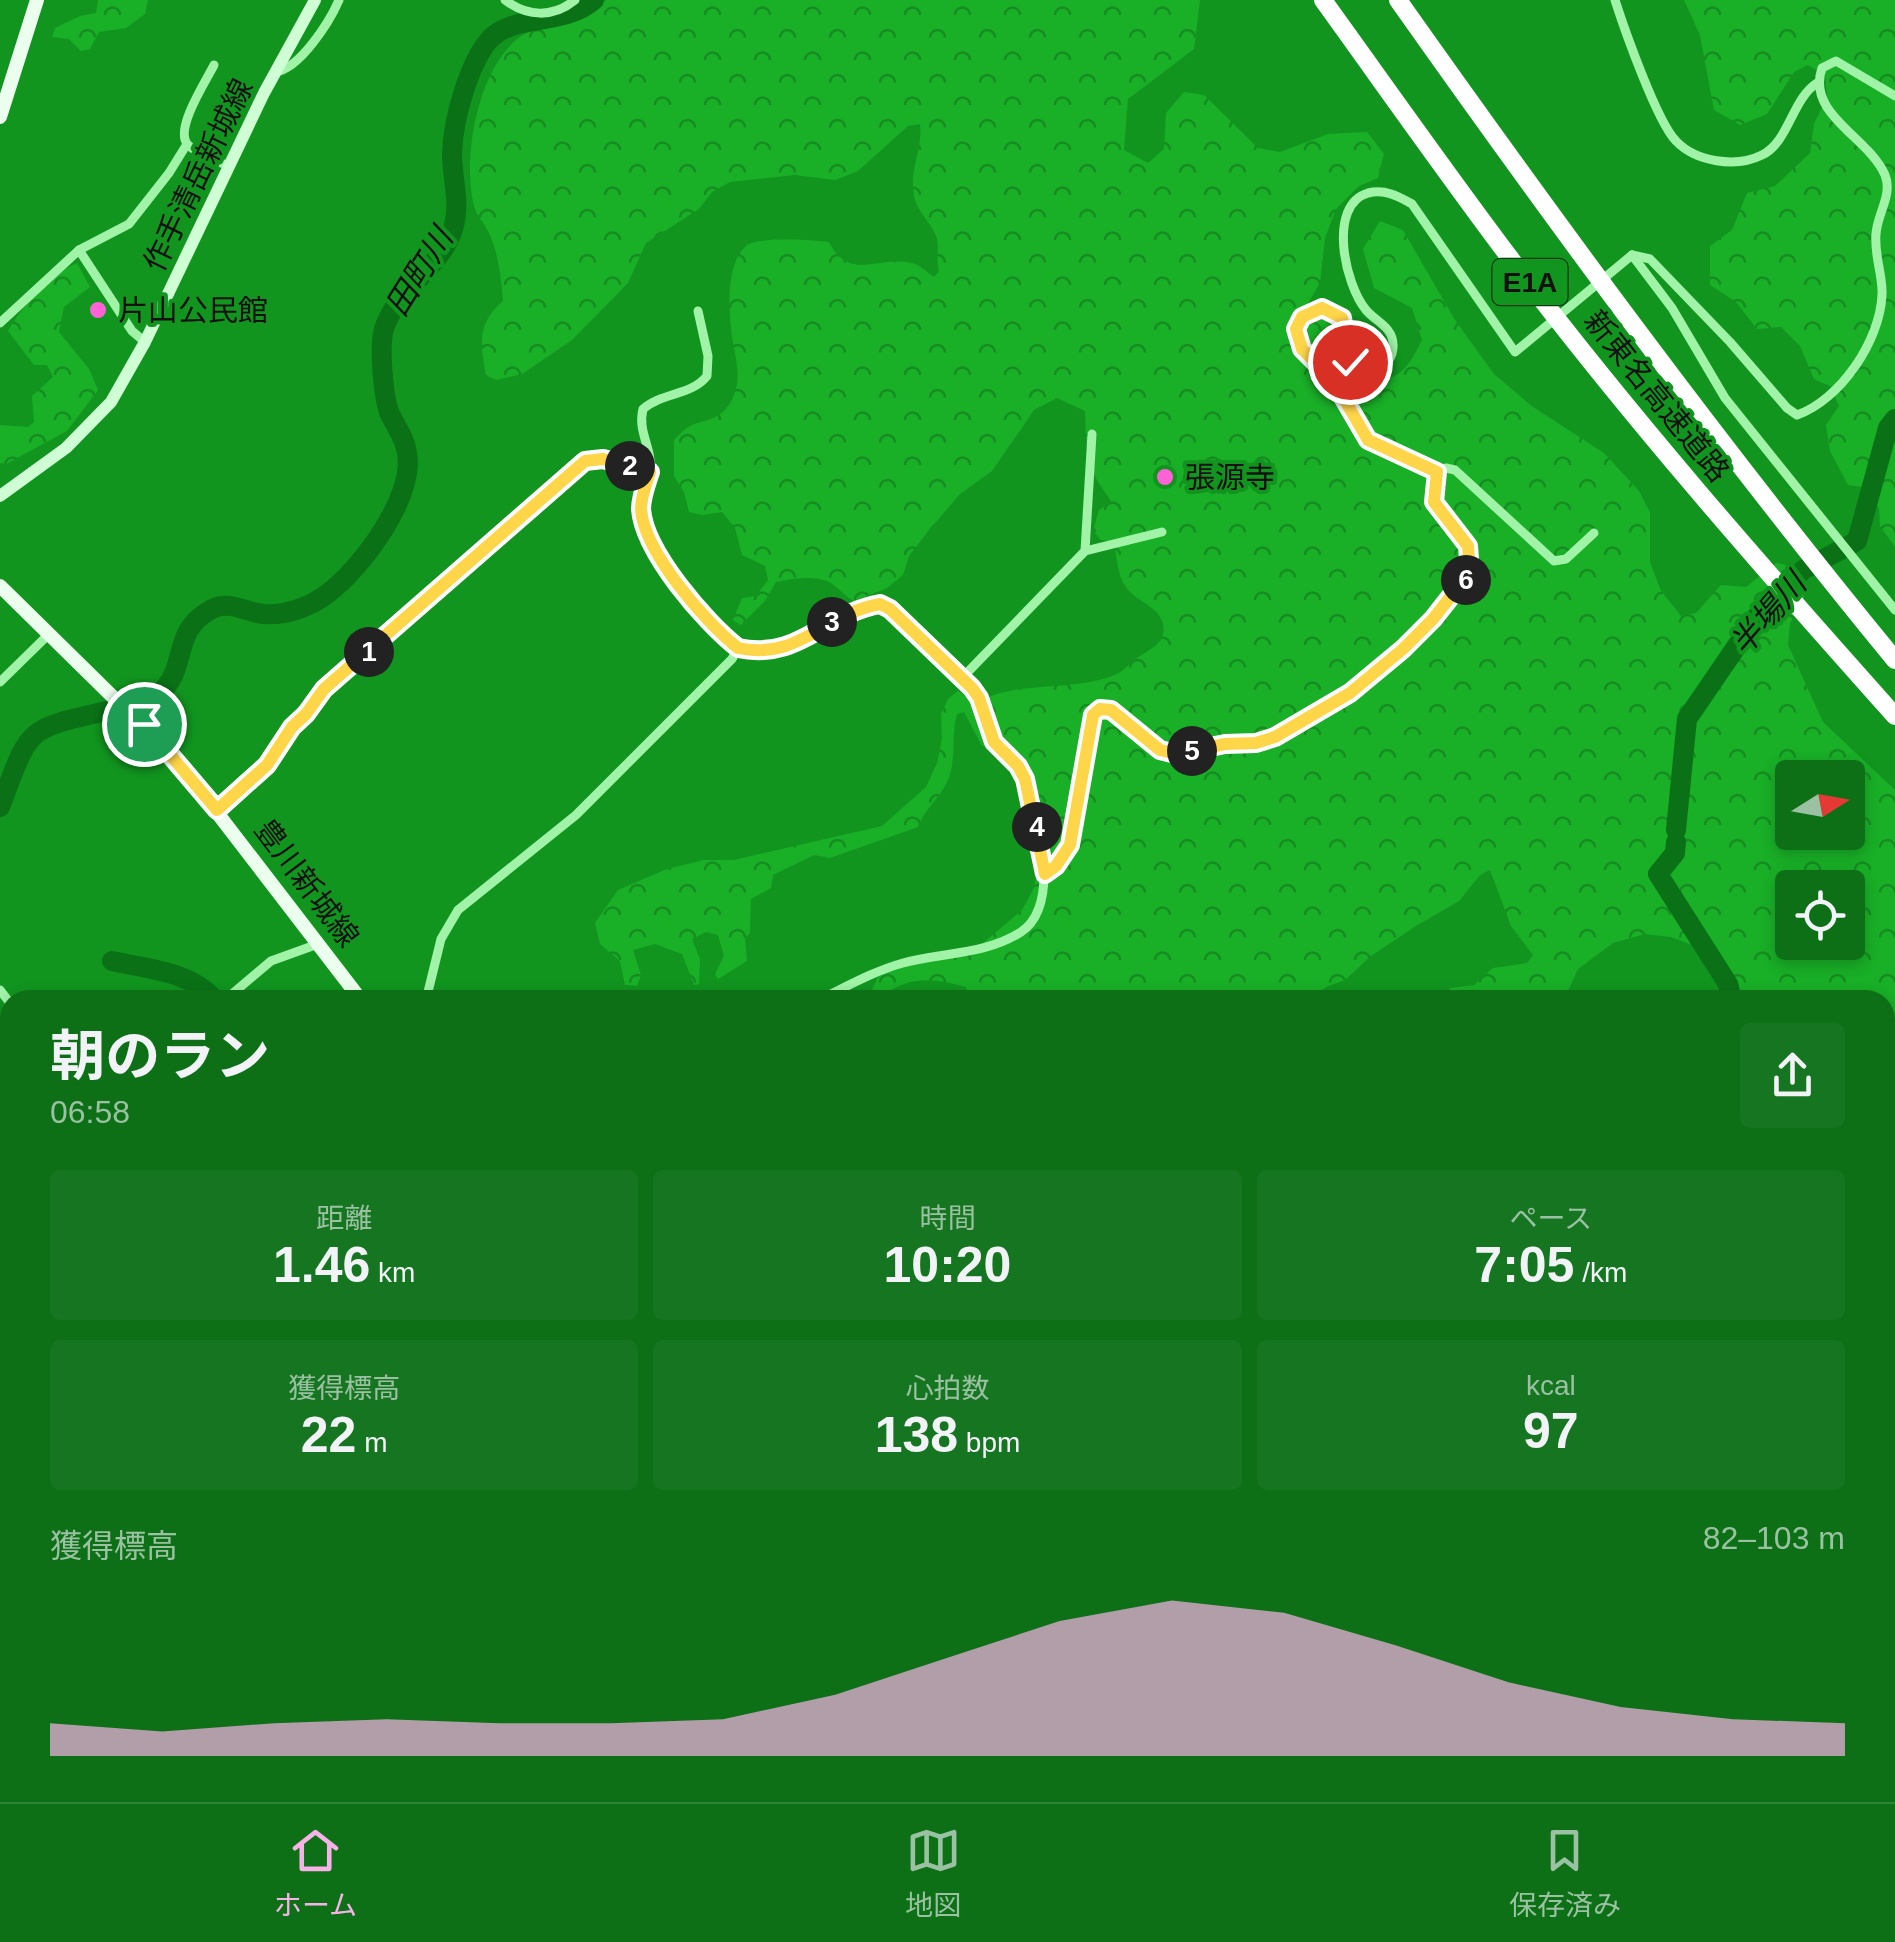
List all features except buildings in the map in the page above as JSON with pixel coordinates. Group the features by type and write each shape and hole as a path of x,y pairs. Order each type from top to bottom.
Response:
{"highway":[{"name":"新東名高速道路","path":"1323,0 1511,260 1750,554 1895,716"},
{"name":"新東名高速道路","path":"1398,0 1563,233 1798,541 1895,660"}],"main road":[{"path":"0,117 38,0"},
{"name":"作手清岳新城線","path":"0,496 92,424 110,402 145,342 315,0"},
{"name":"豊川新城線","path":"0,586 144,724 217,810 352,990"}],"street":[{"path":"276,72 285,70 322,32 339,0"},
{"path":"505,0 516,9 540,14 554,12 576,0"},
{"path":"1614,0 1673,139 1691,153 1734,162 1764,155 1779,139 1808,88 1817,83"},
{"path":"1632,255 1650,259 1787,408 1797,415 1814,409 1842,386 1862,355 1882,308 1883,289 1874,251 1876,225 1888,194 1887,178 1878,162 1823,101 1817,83 1822,68 1836,61 1895,96"},
{"path":"0,323 79,250 129,224 187,144 184,128 214,65"},
{"path":"187,144 230,167"},
{"path":"1594,533 1566,559 1554,561 1455,470 1437,472 1368,440 1333,380 1302,349 1296,329 1302,317 1322,308 1342,318 1346,351 1350,362 1358,368 1372,372 1385,368 1392,357 1394,341 1386,327 1365,310 1346,267 1344,220 1360,196 1376,191 1396,194 1412,204 1515,352 1632,255"},
{"path":"79,250 132,331 145,342"},
{"path":"1632,255 1672,308 1724,398 1895,610"},
{"path":"698,311 708,356 707,376 691,389 653,400 643,409 642,432 651,460 642,514 658,557 738,648 780,650 836,620 880,604 979,698 994,742 1025,779 1045,874 1042,902 1026,929 999,943 963,954 906,962 840,990"},
{"path":"1084,551 1092,434"},
{"path":"217,810 267,765 324,689 585,461 603,459 650,472"},
{"path":"1045,874 1056,866 1070,845 1093,715 1100,709 1111,710 1160,750 1176,754 1225,744 1256,743 1275,737 1350,693 1433,619 1467,578 1470,562 1468,546 1434,502 1437,472"},
{"path":"961,679 1084,551 1162,532"},
{"path":"0,682 50,633"},
{"path":"428,990 441,939 458,910 576,816 732,659 738,648"},
{"path":"236,990 272,961 318,944"}],"green space":[{"path":"98,0 148,0 145,14 126,28 99,32 90,49 81,51 69,39 52,37 55,28 96,13"},
{"path":"606,0 1200,0 1194,49 1128,99 1124,150 1148,163 1164,149 1166,113 1184,92 1204,95 1258,148 1280,152 1328,134 1367,132 1384,154 1378,178 1359,186 1336,209 1325,238 1320,283 1307,305 1315,320 1322,319 1334,328 1336,358 1354,381 1397,375 1410,362 1422,340 1412,308 1374,288 1363,249 1380,221 1403,230 1455,320 1494,374 1533,407 1604,453 1639,491 1650,512 1650,562 1661,591 1681,616 1696,613 1721,585 1746,587 1776,563 1793,569 1805,583 1809,594 1790,623 1788,645 1823,722 1863,760 1775,760 1775,850 1865,850 1865,762 1895,790 1895,990 1737,990 1717,954 1671,937 1645,934 1613,943 1578,969 1569,990 1449,990 1474,985 1493,968 1527,963 1533,955 1511,926 1490,870 1480,875 1459,901 1371,956 1345,980 1323,990 967,990 932,980 891,990 872,990 878,977 920,955 958,952 983,943 1022,910 1033,890 1040,862 1038,810 1005,748 982,746 964,712 957,714 949,778 918,827 830,858 814,855 773,875 771,888 751,899 750,933 745,938 747,961 718,979 715,974 724,956 718,935 706,932 692,939 700,959 699,984 694,985 682,954 655,944 633,950 641,975 637,986 625,985 620,961 600,944 595,923 618,890 667,869 704,860 734,860 882,826 926,787 942,739 941,714 948,699 958,691 976,703 1008,691 1095,681 1122,671 1156,645 1164,631 1157,612 1123,582 1114,542 1101,540 1093,531 1099,510 1111,502 1090,464 1085,411 1057,398 1034,410 992,471 960,494 909,556 903,575 887,588 854,601 821,579 776,582 765,601 741,625 733,620 742,598 756,596 768,580 765,566 742,555 735,528 722,512 689,512 684,492 674,476 674,440 689,426 722,413 734,396 738,373 730,306 734,266 752,243 811,240 829,242 837,255 856,265 902,262 917,265 934,277 939,271 937,239 916,202 913,186 920,124 908,126 858,171 835,180 795,175 730,182 712,192 699,209 646,243 628,283 572,340 522,374 496,380 486,375 482,353 485,326 503,301 495,250 475,210 471,187 476,118 491,73 516,40 536,29 572,20"},
{"path":"1684,0 1895,0 1895,547 1880,526 1879,508 1862,487 1848,485 1830,451 1826,425 1839,406 1830,386 1814,379 1800,346 1781,327 1757,329 1736,302 1710,285 1710,246 1732,230 1747,193 1775,186 1810,153 1814,124 1827,97 1825,75 1808,65 1794,72 1767,114 1740,125 1714,110 1700,35"},
{"path":"77,263 90,287 64,307 59,332 89,369 98,390 67,431 6,464 0,463 0,425 28,427 34,422 32,396 53,377 47,365 34,365 8,331 38,292"}],"waterway":[{"name":"田町川","path":"145,703 161,693 170,681 188,631 197,619 219,607 271,614 313,603 341,583 383,531 403,490 407,471 406,447 385,394 384,329 398,302 439,256 453,229 453,140 469,78 482,50 500,31 568,14 594,0"},
{"name":"半場川","path":"1676,830 1687,719 1758,615 1803,570 1857,541 1888,428 1895,419"},
{"name":"田町川","path":"0,807 18,761 34,736 59,722 107,711"},
{"name":"半場川","path":"1676,842 1675,853 1658,874 1730,990"},
{"path":"112,961 181,977 205,990"}],"place":[{"name":"片山公民館","path":"98,310"},
{"name":"張源寺","path":"1165,477"}],"route":[{"path":"144,724 217,810 267,765 324,689 585,461 603,459 650,472 641,503 642,514 658,557 726,639 738,648 780,650 872,605 890,609 979,698 994,742 1025,779 1045,874 1056,866 1070,845 1093,715 1100,709 1111,710 1160,750 1176,754 1275,737 1350,693 1403,649 1452,600 1467,578 1468,546 1434,502 1437,472 1368,440 1333,380 1302,349 1296,329 1302,317 1322,308 1342,318 1350,362"}]}
